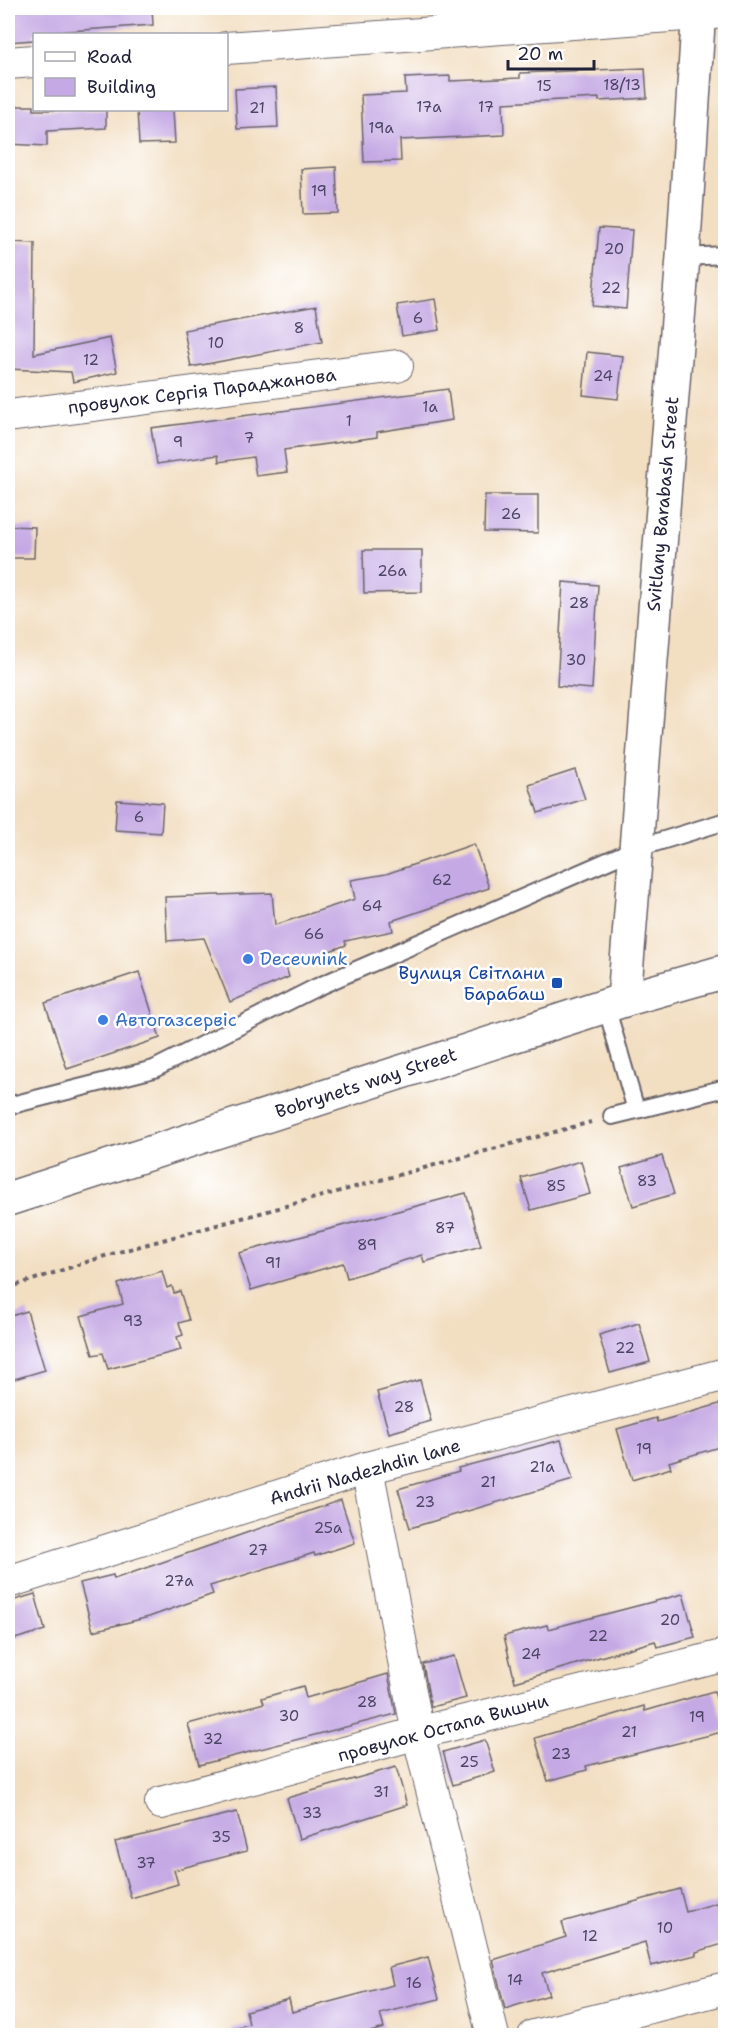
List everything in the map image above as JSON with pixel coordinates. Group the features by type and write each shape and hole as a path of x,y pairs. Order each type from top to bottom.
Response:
{"street":[{"path":"228,48 707,12"},
{"name":"Svitlany Barabash Street","path":"615,1003 635,849 683,257 707,12"},
{"path":"8,63 33,61"},
{"name":"провулок Сергія Параджанова","path":"8,416 397,366"},
{"name":"Bobrynets way Street","path":"8,1199 615,1003 726,970"},
{"name":"Andrii Nadezhdin lane","path":"8,1582 367,1468 726,1374"},
{"path":"367,1468 418,1733 493,2036"},
{"name":"провулок Остапа Вишни","path":"161,1803 418,1733 726,1655"},
{"path":"534,2036 726,1989"}],"lane":[{"path":"683,257 726,255"},
{"path":"8,1106 153,1069 317,987 635,849 726,820"},
{"path":"615,1003 636,1110"},
{"path":"612,1116 726,1088"}],"path":[{"path":"8,1288 108,1255 612,1116"}],"building":[{"path":"8,8 152,8 153,25 33,33 33,40 8,42"},
{"path":"645,68 647,98 503,103 504,135 400,140 401,161 364,162 361,95 406,93 405,78 450,76 450,81 520,78 520,73"},
{"path":"276,87 278,127 237,129 235,89"},
{"path":"8,106 33,106 33,111 106,111 106,128 47,131 47,146 8,144"},
{"path":"137,111 173,111 175,143 139,144"},
{"path":"336,167 338,213 303,214 301,169"},
{"path":"599,228 632,230 626,309 592,306"},
{"path":"8,242 35,243 34,354 110,338 117,372 73,382 71,372 8,369"},
{"path":"435,299 440,330 402,336 397,305"},
{"path":"316,306 322,342 191,367 184,330"},
{"path":"587,352 623,356 618,399 583,395"},
{"path":"448,389 452,420 377,432 377,437 284,450 287,472 256,476 253,457 219,462 218,455 157,464 151,428"},
{"path":"485,495 538,495 538,533 484,532"},
{"path":"8,526 35,527 34,558 8,558"},
{"path":"363,550 422,550 422,592 364,593"},
{"path":"563,582 598,585 592,689 557,686"},
{"path":"575,770 585,799 538,813 529,785"},
{"path":"117,800 163,803 161,833 115,830"},
{"path":"474,844 489,888 391,921 393,931 345,941 346,945 286,967 289,977 230,1002 204,938 167,941 165,897 272,893 275,925 355,899 351,880 386,874"},
{"name":"Автогазсервіс","path":"139,972 160,1038 67,1069 45,1003"},
{"path":"662,1156 674,1194 633,1206 621,1168"},
{"path":"581,1161 590,1194 531,1210 521,1178"},
{"path":"466,1193 481,1246 424,1262 422,1255 347,1278 343,1263 251,1290 239,1253"},
{"path":"162,1271 167,1288 172,1286 174,1293 180,1291 189,1320 179,1323 183,1335 177,1337 181,1350 108,1369 103,1353 93,1355 81,1316 123,1304 118,1284"},
{"path":"27,1311 45,1370 8,1381 8,1317"},
{"path":"639,1323 650,1362 610,1373 599,1335"},
{"path":"420,1380 431,1421 389,1433 377,1392"},
{"path":"726,1402 726,1445 669,1462 671,1468 632,1480 617,1429 656,1418 657,1422"},
{"path":"561,1440 573,1480 410,1528 398,1489 459,1471 458,1468"},
{"path":"341,1500 355,1543 315,1556 314,1553 210,1586 213,1594 149,1617 93,1631 80,1583 113,1575 114,1579"},
{"path":"35,1594 45,1630 8,1641 8,1602"},
{"path":"683,1594 695,1637 657,1647 655,1641 515,1682 504,1636 547,1625 548,1629"},
{"path":"454,1656 466,1698 431,1707 423,1664"},
{"path":"388,1674 396,1714 199,1765 188,1724 264,1703 262,1698 303,1686 306,1698"},
{"path":"714,1691 726,1731 586,1766 587,1770 548,1781 535,1738 644,1706 645,1711"},
{"path":"485,1740 495,1772 453,1785 443,1752"},
{"path":"396,1767 407,1805 299,1839 287,1798"},
{"path":"237,1812 247,1851 174,1870 178,1884 131,1898 115,1842"},
{"path":"680,1889 686,1912 726,1900 726,1943 696,1952 696,1955 651,1966 645,1942 542,1973 549,1995 505,2009 493,1960 566,1937 562,1922"},
{"path":"428,1957 439,1999 380,2014 384,2028 356,2036 233,2036 232,2028 249,2024 246,2011 289,1999 292,2012 393,1985 389,1967"}],"place":[{"name":"Deceunink","path":"248,959"},
{"name":"Вулиця Світлани Барабаш","path":"557,983"},
{"name":"Автогазсервіс","path":"103,1020"}]}
